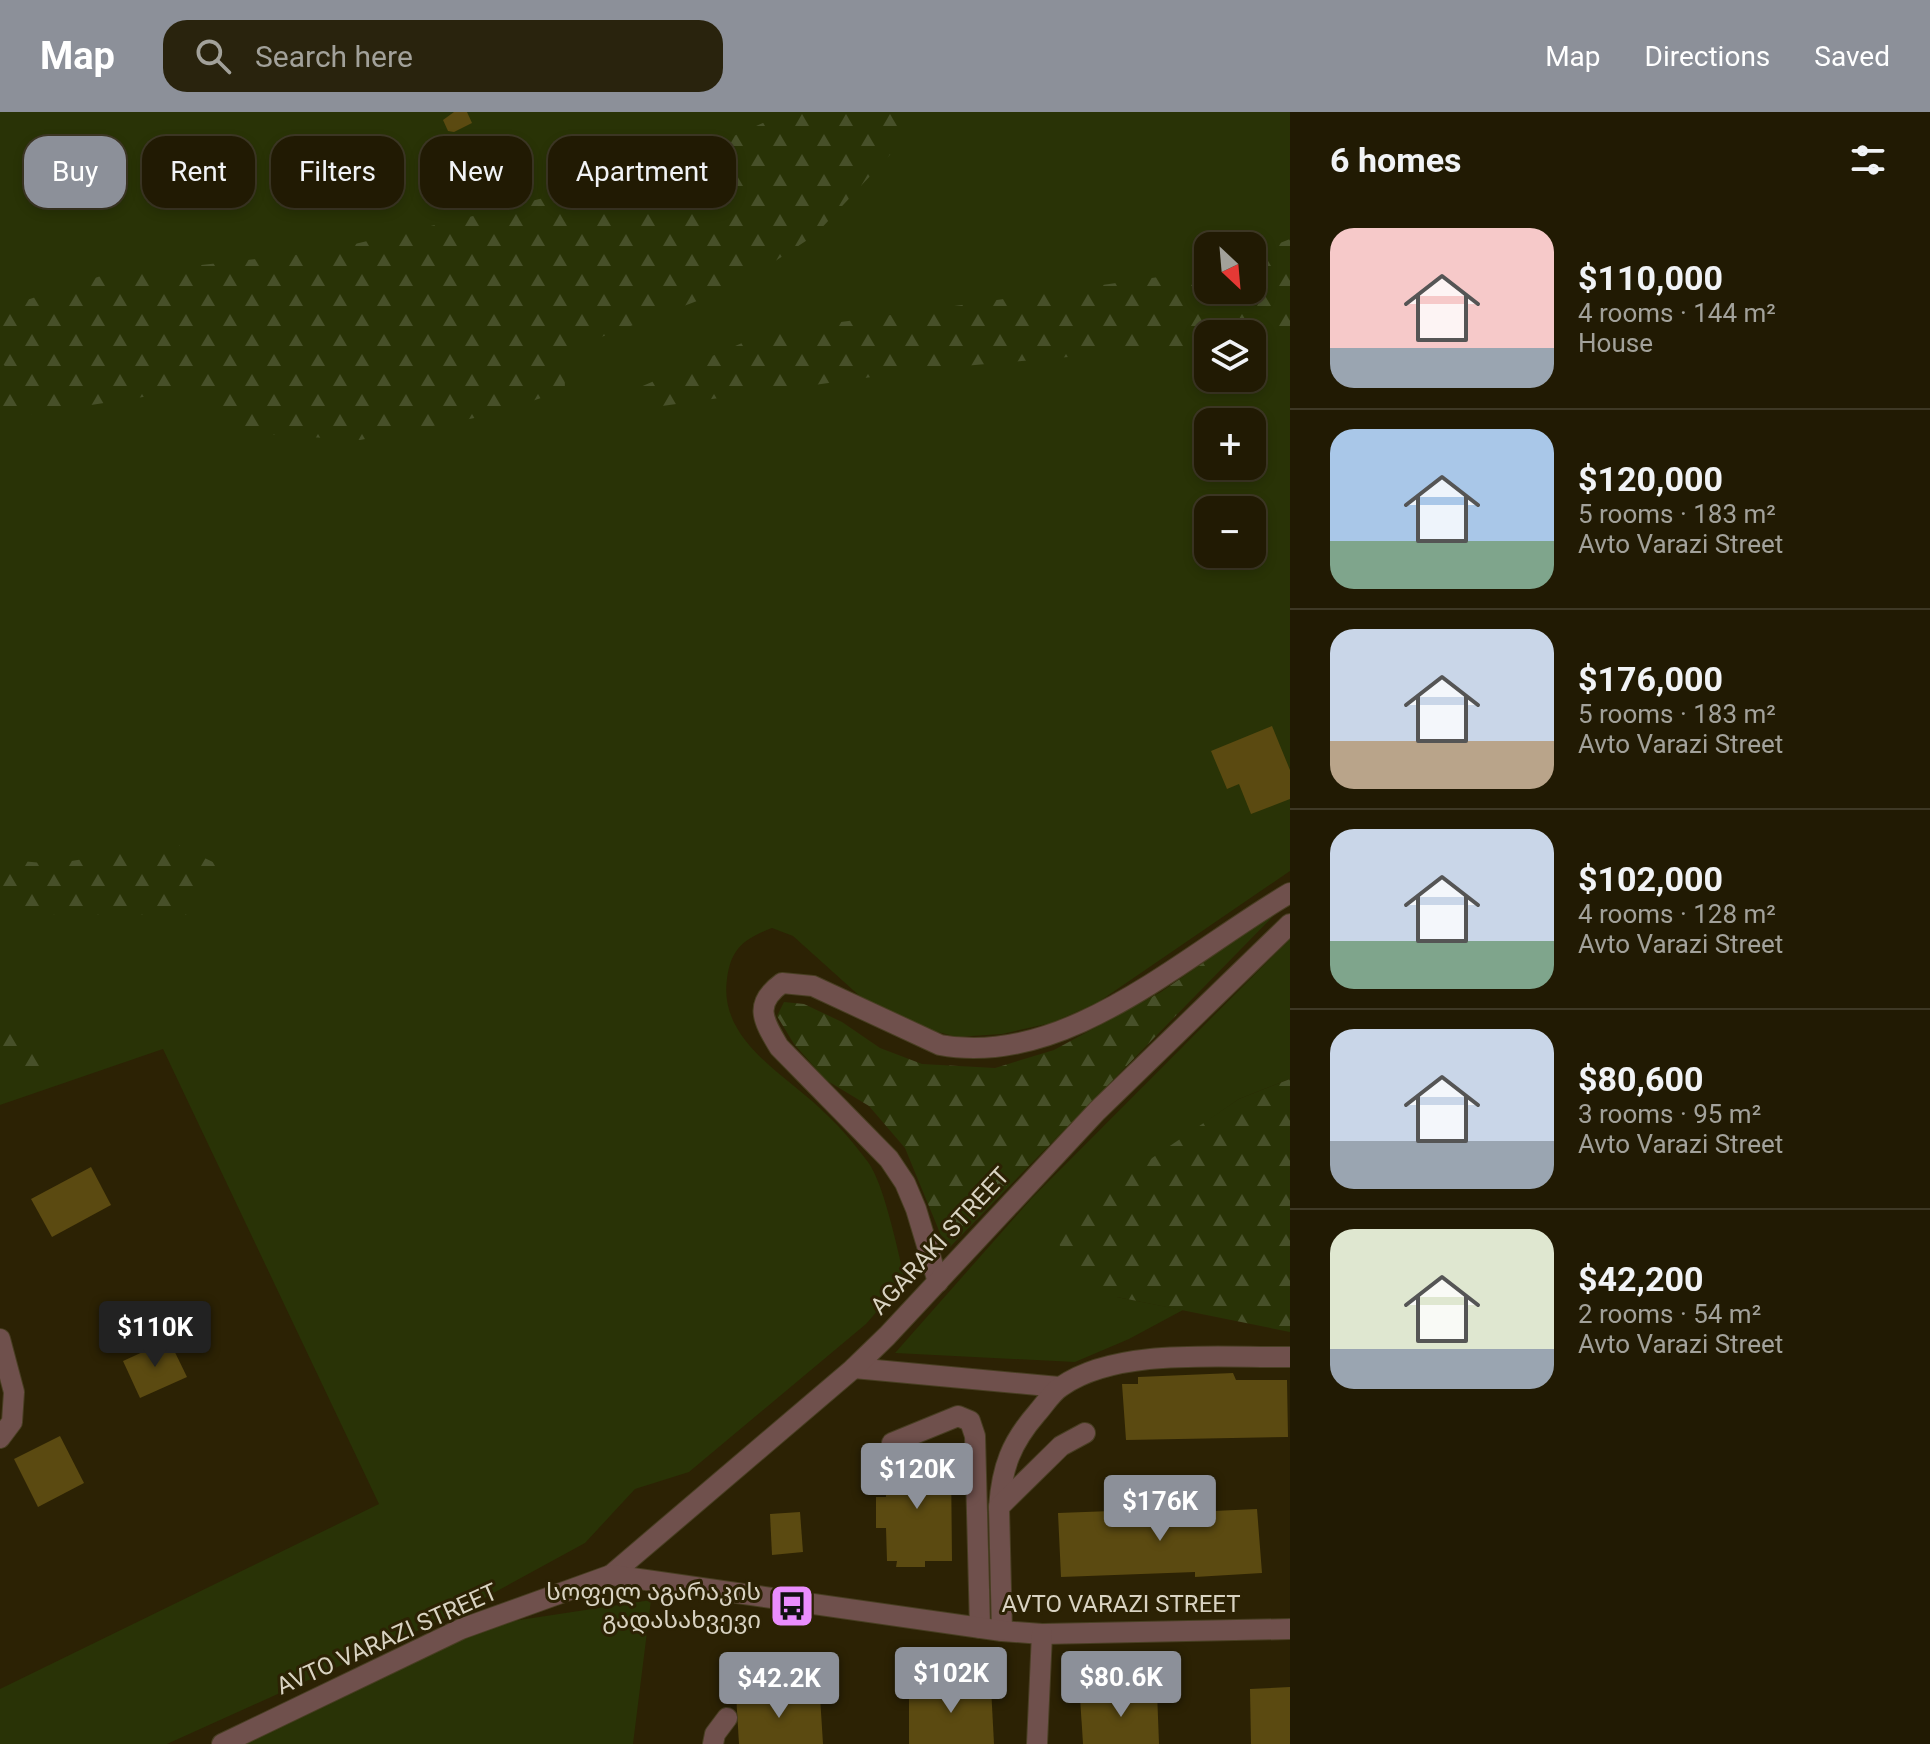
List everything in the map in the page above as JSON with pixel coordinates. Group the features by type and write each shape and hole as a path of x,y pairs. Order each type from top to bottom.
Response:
{"street":[{"path":"938,1282 905,1183 889,1159 779,1047 767,1028 763,1009 767,994 782,983 813,986 940,1045 960,1049 1011,1044 1048,1036 1085,1021 1159,979 1290,893"},
{"name":"AGARAKI STREET","path":"611,1575 854,1368 1097,1111 1290,924"},
{"path":"0,1339 14,1392 12,1422 0,1438"},
{"path":"1002,1631 1001,1479 1014,1441 1059,1387 1090,1370 1135,1359 1290,1357"},
{"path":"854,1368 1059,1387"},
{"path":"892,1443 958,1416 970,1421 975,1436 980,1628"},
{"path":"999,1507 1061,1446 1085,1433"},
{"name":"AVTO VARAZI STREET","path":"222,1744 461,1629 611,1575 1002,1631 1042,1634 1290,1629"},
{"path":"1037,1744 1042,1634"},
{"path":"713,1744 715,1734 727,1718"}],"green space":[{"path":"0,112 1290,112 1290,871 1097,1003 1051,1023 1002,1034 957,1037 915,1026 863,999 793,936 772,928 754,936 740,946 729,968 727,1001 733,1021 759,1056 833,1120 849,1138 868,1162 885,1202 905,1279 866,1324 689,1472 635,1489 585,1543 457,1613 167,1744 0,1744 0,1689 379,1504 163,1049 0,1105"},
{"path":"788,112 930,112 815,235 737,286 564,351 565,390 490,415 360,440 259,434 182,391 0,419 0,389 5,366 0,362 2,308 101,276 321,252 504,208 532,208 532,201 548,197 548,208 736,208 736,136 734,136"},
{"path":"1290,239 1290,335 1266,338 1266,320 1194,320 1194,346 929,369 662,406 638,388 749,340 827,324 1194,272 1194,304 1266,304 1266,248"},
{"path":"176,844 219,865 186,915 0,914 0,859 53,864"},
{"path":"1278,911 947,1250 905,1148 869,1106 826,1080 794,1044 777,1016 784,1002 804,1004 842,1022 880,1048 922,1064 995,1068 1054,1050 1161,992"},
{"path":"1290,939 1290,1079 1239,1099 1156,1157 1117,1297 1183,1310 1129,1339 1075,1362 895,1353 1031,1199"},
{"path":"0,1017 33,1033 40,1070 0,1072"},
{"path":"1290,1079 1290,1332 1117,1297 1067,1257 1049,1228 1239,1099"},
{"path":"651,1600 633,1744 223,1744 461,1629"}],"building":[{"path":"454,112 467,112 472,123 454,132 448,131 443,120"},
{"path":"1272,726 1290,770 1290,799 1251,814 1239,784 1227,789 1211,751"},
{"path":"91,1167 111,1205 52,1237 31,1199"},
{"path":"169,1340 187,1377 140,1398 123,1361"},
{"path":"1233,1373 1236,1380 1287,1380 1288,1437 1126,1440 1122,1384 1138,1384 1138,1377"},
{"path":"60,1436 84,1483 38,1507 14,1459"},
{"path":"896,1456 923,1456 923,1461 951,1460 952,1561 925,1561 925,1567 896,1567 897,1561 887,1561 886,1528 876,1528 876,1497 886,1497 885,1464 896,1464"},
{"path":"1192,1508 1192,1512 1257,1509 1262,1573 1195,1577 1195,1572 1061,1577 1058,1513"},
{"path":"800,1512 803,1552 772,1555 770,1514"},
{"path":"909,1686 991,1687 994,1744 909,1744"},
{"path":"1290,1687 1290,1744 1251,1744 1250,1689"},
{"path":"1157,1691 1159,1744 1083,1744 1080,1697"},
{"path":"736,1694 820,1696 823,1744 739,1744"}],"place":[{"name":"სოფელ აგარაკის გადასახვევი","path":"792,1606"}]}
